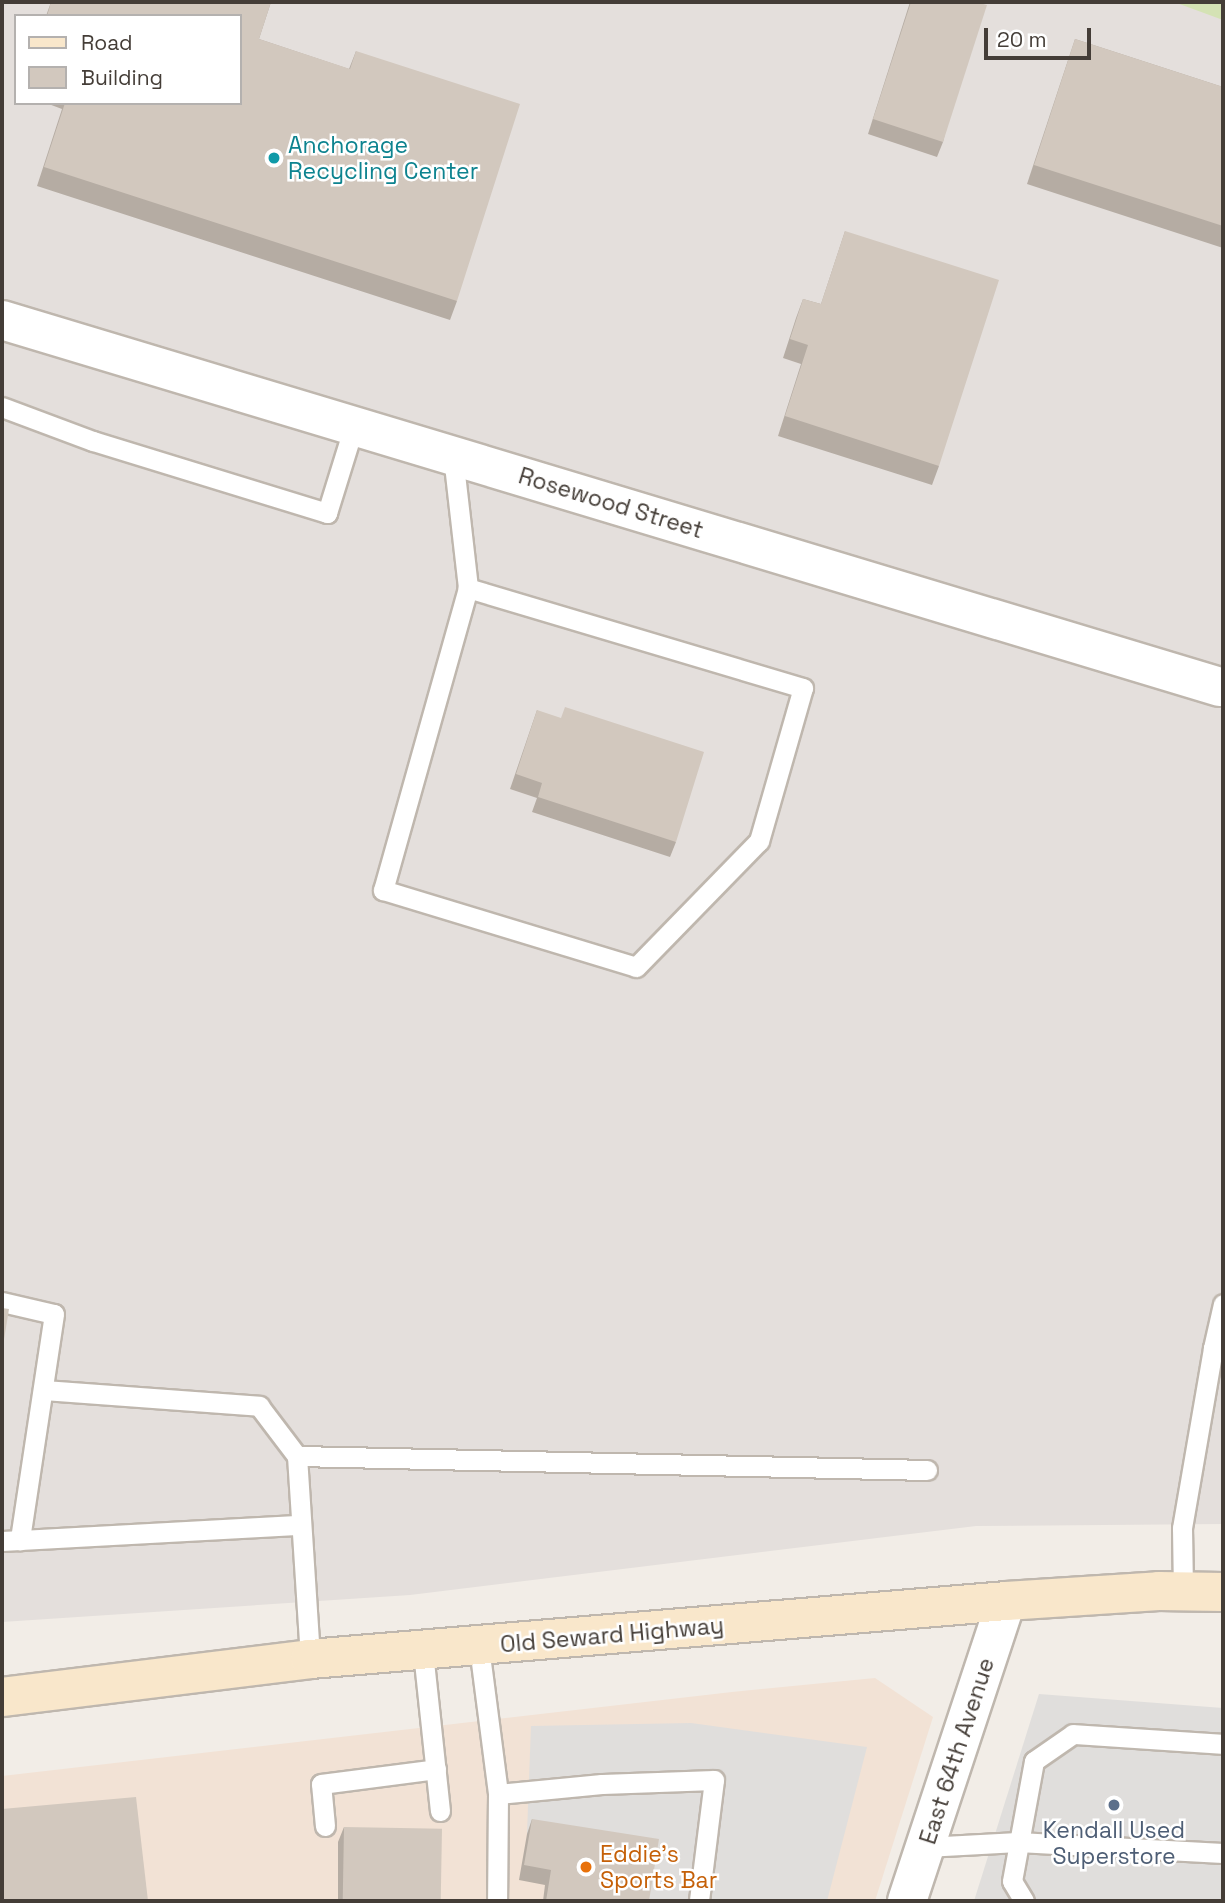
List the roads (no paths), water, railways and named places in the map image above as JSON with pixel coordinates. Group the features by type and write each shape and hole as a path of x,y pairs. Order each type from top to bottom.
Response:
{"main road":[{"name":"Old Seward Highway","path":"2,1697 310,1659 422,1652 1006,1601 1183,1591 1223,1592"}],"street":[{"name":"Rosewood Street","path":"2,320 1220,687"},
{"name":"East 64th Avenue","path":"908,1901 1006,1601"}],"lane":[{"path":"2,407 93,441 327,513 354,426"},
{"path":"453,456 468,588 383,890 636,967 759,841 803,688 468,588"},
{"path":"2,1303 54,1314 43,1390 11,1541 301,1525"},
{"path":"1183,1591 1182,1528 1218,1350 1223,1304"},
{"path":"43,1390 259,1406 298,1456 310,1659"},
{"path":"298,1456 927,1470"},
{"path":"479,1647 498,1794 497,1901"},
{"path":"422,1652 440,1811"},
{"path":"1024,1901 1012,1881 1034,1761 1073,1734 1223,1744"},
{"path":"325,1826 321,1784 436,1769"},
{"path":"498,1794 602,1784 714,1780 699,1901"},
{"path":"925,1847 1018,1842 1223,1853"}],"place":[{"name":"Anchorage Recycling Center","path":"274,158"},
{"name":"Kendall Used Superstore","path":"1114,1805"},
{"name":"Eddie's Sports Bar","path":"586,1867"}]}
